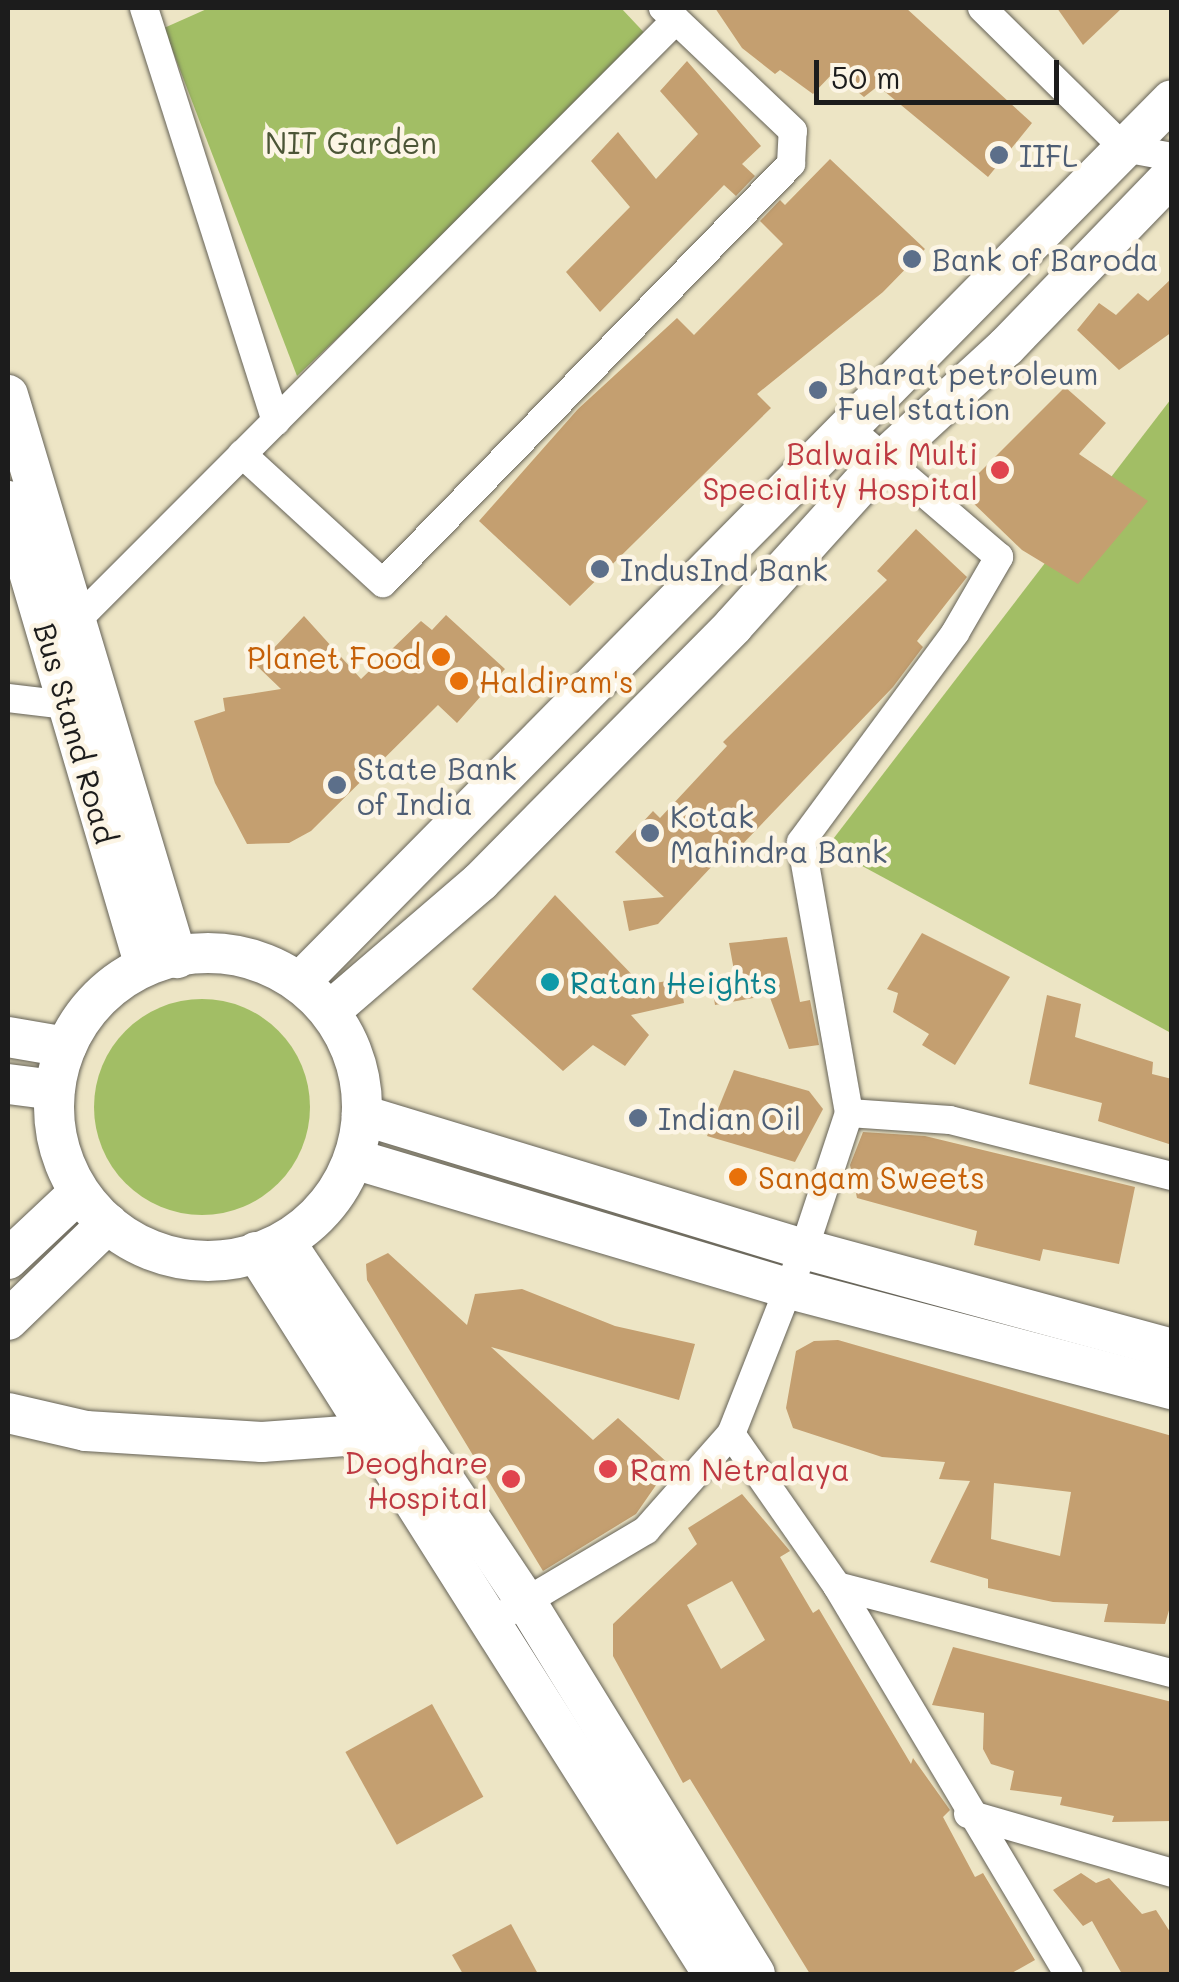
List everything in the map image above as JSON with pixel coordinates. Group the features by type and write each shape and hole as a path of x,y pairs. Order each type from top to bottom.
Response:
{"main road":[{"path":"300,982 851,430 1172,100"},
{"path":"330,1011 480,882 733,626 884,458 1006,347 1172,175"},
{"path":"8,396 62,636 161,962"},
{"name":"Bus Stand Road","path":"8,501 62,636 67,705 161,962"},
{"path":"201,952 257,960 300,982 330,1011 356,1057 362,1115 354,1159 328,1206 270,1247 232,1260 184,1260 130,1242 76,1196 59,1154 54,1090 66,1047 91,1004 161,962 201,952"},
{"path":"8,1037 66,1047"},
{"path":"8,1084 54,1090"},
{"path":"362,1115 804,1249 1172,1349"},
{"path":"354,1159 790,1289 1172,1388"},
{"path":"8,1260 76,1196"},
{"path":"8,1320 108,1223"},
{"path":"270,1247 405,1417 714,1974"},
{"path":"270,1247 367,1429 511,1613 754,1974"},
{"path":"8,1414 158,1438 311,1442 405,1417"}],"street":[{"path":"144,8 276,421"},
{"path":"983,8 1124,148 1172,157"},
{"path":"62,636 669,14 793,131 791,164 384,583 242,454"},
{"path":"511,1613 646,1530 731,1434 790,1289 849,1114 802,842 955,633 1000,557 851,430"},
{"path":"8,698 67,705"},
{"path":"849,1114 950,1120 1172,1176"},
{"path":"731,1434 836,1586 968,1814 1068,1974"},
{"path":"836,1586 1172,1673"},
{"path":"968,1814 1172,1873"}],"green space":[{"name":"NIT Garden","path":"209,8 621,8 653,42 297,376 164,28"},
{"path":"1171,399 1171,1033 827,847"},
{"path":"202,999 243,1008 278,1031 301,1066 310,1107 301,1148 278,1183 243,1206 202,1215 161,1206 126,1183 103,1148 94,1107 103,1066 126,1031 161,1008"}],"building":[{"path":"715,8 906,8 1032,123 988,177 878,86 864,97 834,72 813,94 780,70 775,74 742,48"},
{"path":"1057,8 1122,8 1083,45"},
{"path":"687,61 761,146 742,164 755,176 736,196 724,185 600,312 566,272 630,207 591,161 618,132 656,179 698,134 660,91"},
{"path":"830,159 925,249 883,292 757,394 771,408 570,606 479,521 578,409 677,318 694,335 783,244 760,221 780,200 785,205"},
{"path":"1172,278 1172,332 1119,370 1077,330 1099,303 1116,315 1138,293 1148,301"},
{"path":"1065,387 1106,423 1079,454 1148,501 1078,584 1022,550 970,500 974,478"},
{"path":"916,529 967,577 917,641 923,647 893,687 733,854 728,849 658,924 629,931 623,901 664,897 615,852 653,811 660,818 727,746 723,742 887,580 877,571"},
{"path":"446,615 505,669 457,723 438,705 311,831 289,843 247,844 215,783 194,721 225,711 223,698 281,689 257,666 304,616 361,679 421,621 432,630"},
{"name":"Ratan Heights","path":"555,895 642,985 680,979 684,1003 631,1015 649,1035 625,1066 593,1045 563,1071 472,989"},
{"path":"922,933 1010,977 955,1065 922,1045 929,1034 893,1012 898,993 887,989"},
{"path":"787,937 800,1002 810,1000 819,1045 789,1049 769,995 715,1005 711,979 735,976 729,943"},
{"path":"1047,995 1081,1004 1075,1037 1153,1062 1152,1074 1172,1079 1172,1145 1098,1121 1102,1103 1029,1084"},
{"path":"734,1070 809,1091 823,1109 795,1162 707,1136"},
{"path":"863,1132 925,1136 1135,1187 1119,1264 1043,1249 1040,1261 974,1245 977,1231 857,1198 850,1165"},
{"path":"388,1253 467,1325 475,1294 522,1289 615,1326 695,1344 679,1400 491,1347 593,1440 618,1418 670,1465 636,1514 543,1571 367,1280 366,1264"},
{"path":"838,1340 1172,1436 1172,1600 1165,1624 1104,1622 1108,1604 1053,1602 988,1588 988,1579 930,1562 970,1481 939,1479 945,1462 882,1457 793,1428 786,1408 796,1351 814,1341","holes":["994,1483 1071,1492 1060,1556 991,1539"]},
{"path":"742,1494 790,1551 780,1557 813,1613 819,1609 911,1764 913,1758 950,1810 943,1817 975,1877 983,1873 1035,1960 1010,1974 810,1974 690,1779 683,1783 613,1656 613,1624 697,1544 688,1528","holes":["732,1581 765,1640 721,1669 687,1605"]},
{"path":"953,1647 1172,1702 1172,1821 1112,1822 1114,1816 1060,1805 1062,1797 1010,1790 1014,1771 991,1764 983,1749 984,1713 932,1705"},
{"path":"432,1704 483,1797 397,1845 345,1752"},
{"path":"1081,1873 1096,1883 1109,1878 1142,1914 1156,1910 1172,1935 1172,1974 1122,1974 1092,1921 1083,1926 1053,1890"},
{"path":"511,1924 538,1974 463,1974 452,1955"}],"place":[{"name":"IIFL","path":"999,155"},
{"name":"Bank of Baroda","path":"912,259"},
{"name":"Bharat petroleum Fuel station","path":"818,390"},
{"name":"Balwaik Multi Speciality Hospital","path":"1000,470"},
{"name":"IndusInd Bank","path":"600,569"},
{"name":"Planet Food","path":"441,657"},
{"name":"Haldiram's","path":"459,681"},
{"name":"State Bank of India","path":"337,785"},
{"name":"Kotak Mahindra Bank","path":"650,833"},
{"name":"Ratan Heights","path":"550,982"},
{"name":"Indian Oil","path":"638,1118"},
{"name":"Sangam Sweets","path":"738,1177"},
{"name":"Ram Netralaya","path":"608,1469"},
{"name":"Deoghare Hospital","path":"511,1479"}]}
